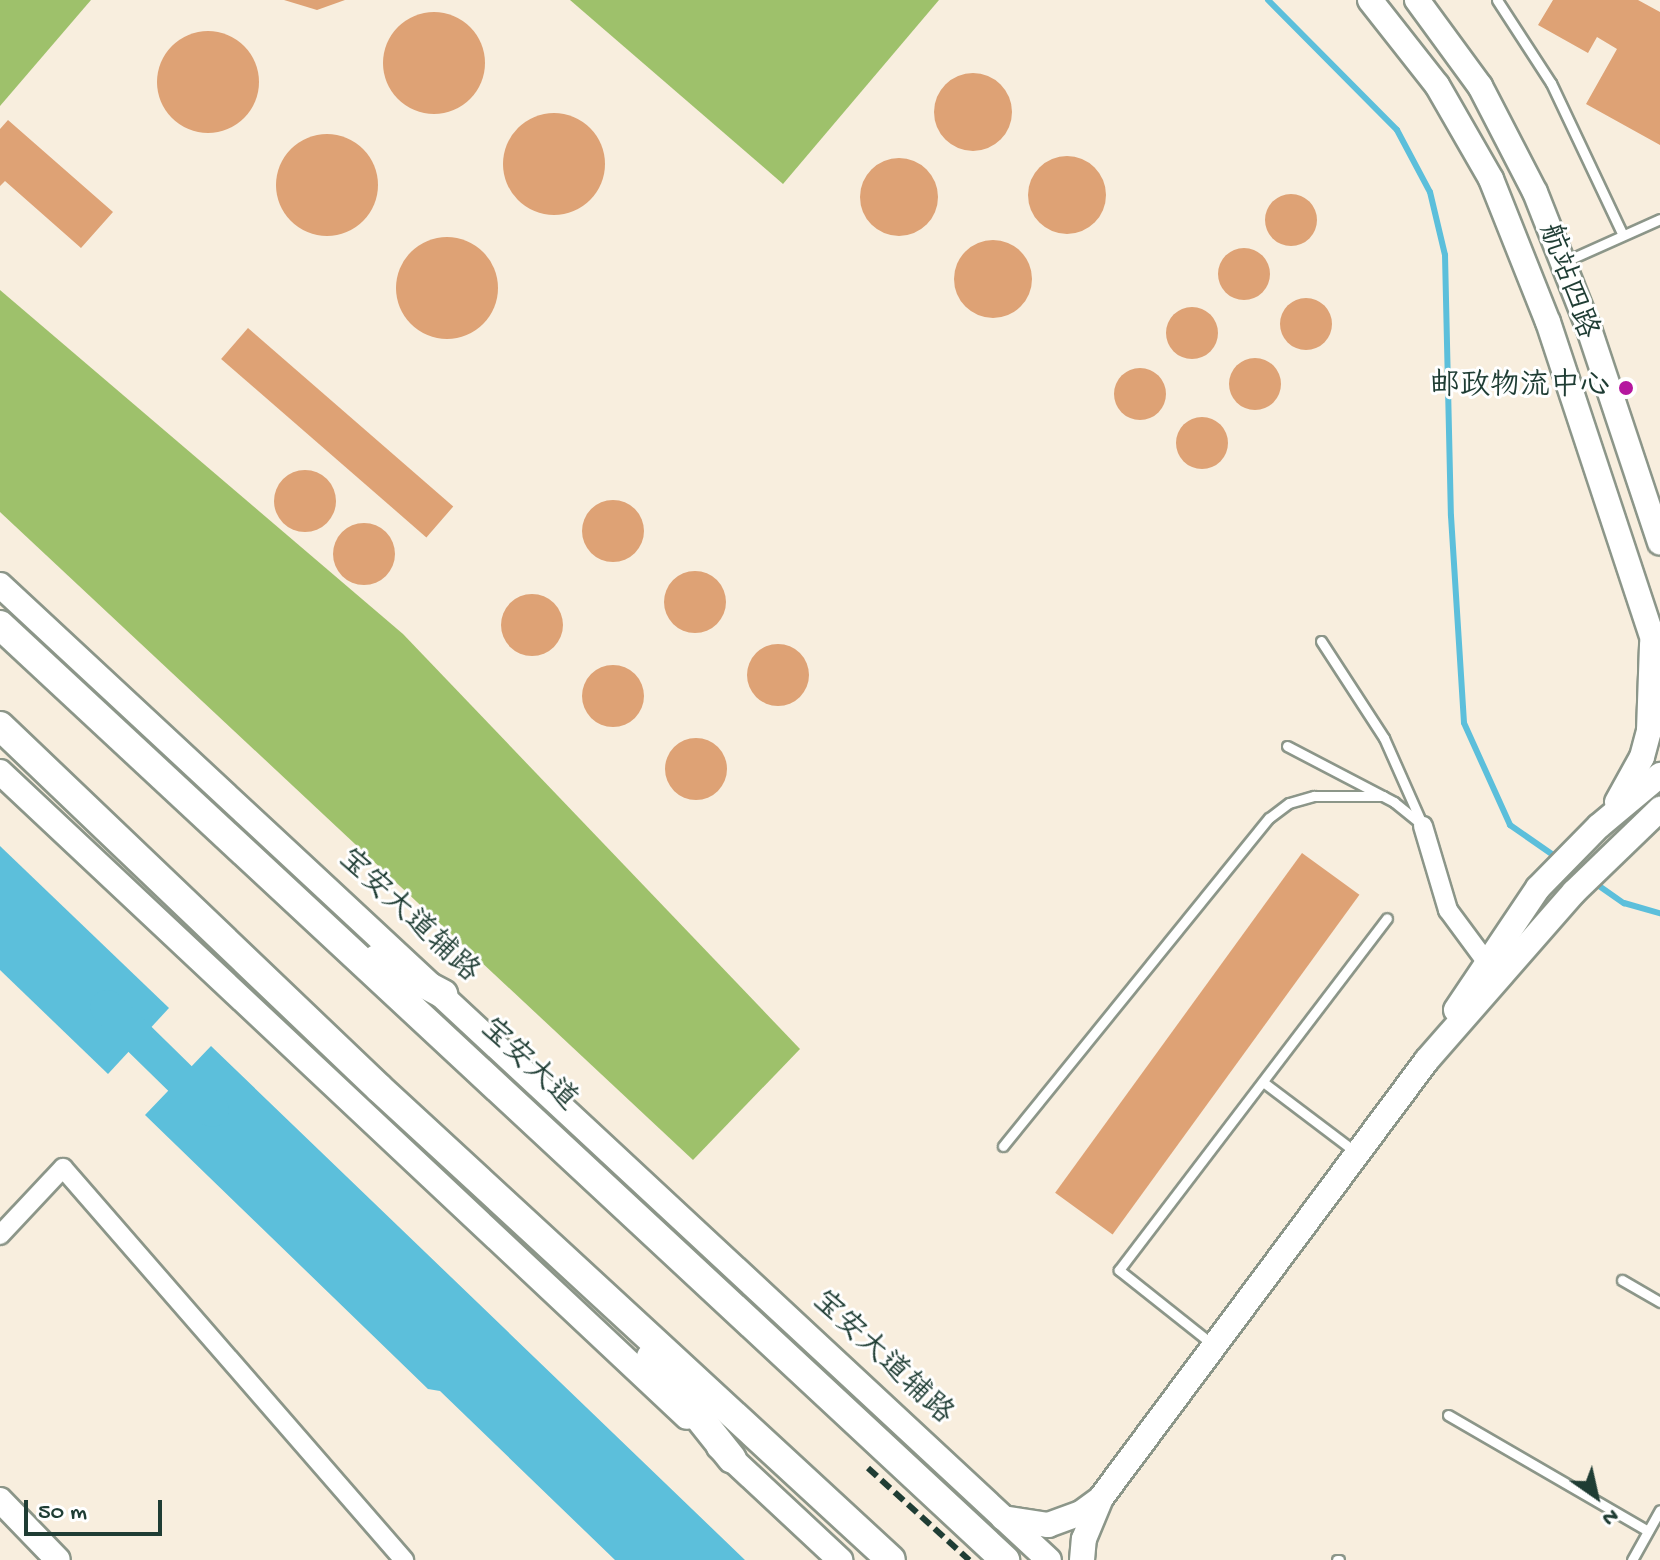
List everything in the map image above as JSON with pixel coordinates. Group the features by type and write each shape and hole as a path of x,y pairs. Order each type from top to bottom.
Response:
{"main road":[{"name":"宝安大道","path":"0,625 345,942 1005,1560"},
{"path":"0,726 593,1285 891,1560"},
{"path":"345,942 443,994"},
{"path":"593,1285 732,1459"}],"street":[{"name":"航站四路","path":"1370,0 1437,85 1491,179 1548,322 1660,661"},
{"name":"航站四路","path":"1417,0 1500,122 1564,262 1660,543"},
{"name":"宝安大道辅路","path":"0,585 1049,1560"},
{"path":"1599,826 1634,775 1646,743 1652,711 1652,636"},
{"path":"0,772 840,1560"},
{"path":"1427,1060 1485,960 1514,919 1599,826 1660,775"},
{"path":"1082,1560 1084,1539 1101,1498 1427,1060 1611,854 1660,809"},
{"path":"1423,826 1448,910 1485,960"},
{"path":"1611,854 1660,828"},
{"path":"0,1235 63,1168 404,1560"},
{"path":"1003,1518 1048,1525 1081,1513 1101,1498"},
{"path":"0,1500 58,1560"}],"lane":[{"path":"1497,0 1559,97 1623,235"},
{"path":"1564,262 1660,219"},
{"path":"1321,641 1384,738 1423,826"},
{"path":"1287,746 1383,796 1423,826"},
{"path":"1003,1146 1269,818 1289,803 1314,796 1383,796"},
{"path":"1214,1345 1119,1270 1387,918"},
{"path":"1263,1082 1357,1153"},
{"path":"1622,1280 1660,1302"},
{"path":"1448,1415 1648,1531"},
{"path":"1632,1560 1660,1510"}],"green space":[{"path":"0,0 91,0 0,106"},
{"path":"570,0 939,0 783,184"},
{"path":"0,290 403,634 800,1049 693,1160 0,512"}],"water":[{"path":"0,846 169,1008 108,1074 0,970"},
{"path":"211,1046 745,1560 615,1560 440,1391 428,1389 145,1115"}],"building":[{"path":"284,0 345,0 317,10"},
{"path":"1553,0 1638,0 1660,12 1660,145 1586,104 1617,49 1597,37 1588,53 1538,25"},
{"path":"434,12 453,16 470,27 481,44 485,63 481,82 470,99 453,110 434,114 415,110 398,99 387,82 383,63 387,44 398,27 415,16"},
{"path":"208,31 227,35 244,46 255,63 259,82 255,101 244,118 227,129 208,133 189,129 172,118 161,101 157,82 161,63 172,46 189,35"},
{"path":"973,73 988,76 1001,84 1009,97 1012,112 1009,127 1001,140 988,148 973,151 958,148 945,140 937,127 934,112 937,97 945,84 958,76"},
{"path":"554,113 573,117 590,128 601,145 605,164 601,183 590,200 573,211 554,215 535,211 518,200 507,183 503,164 507,145 518,128 535,117"},
{"path":"8,120 113,212 81,248 5,181 0,186 0,129"},
{"path":"327,134 346,138 363,149 374,166 378,185 374,204 363,221 346,232 327,236 308,232 291,221 280,204 276,185 280,166 291,149 308,138"},
{"path":"1067,156 1082,159 1095,167 1103,180 1106,195 1103,210 1095,223 1082,231 1067,234 1052,231 1039,223 1031,210 1028,195 1031,180 1039,167 1052,159"},
{"path":"899,158 914,161 927,169 935,182 938,197 935,212 927,225 914,233 899,236 884,233 871,225 863,212 860,197 863,182 871,169 884,161"},
{"path":"1291,194 1309,202 1317,220 1309,238 1291,246 1273,238 1265,220 1273,202"},
{"path":"447,237 466,241 483,252 494,269 498,288 494,307 483,324 466,335 447,339 428,335 411,324 400,307 396,288 400,269 411,252 428,241"},
{"path":"993,240 1008,243 1021,251 1029,264 1032,279 1029,294 1021,307 1008,315 993,318 978,315 965,307 957,294 954,279 957,264 965,251 978,243"},
{"path":"1244,248 1262,256 1270,274 1262,292 1244,300 1226,292 1218,274 1226,256"},
{"path":"1306,298 1324,306 1332,324 1324,342 1306,350 1288,342 1280,324 1288,306"},
{"path":"1192,307 1210,315 1218,333 1210,351 1192,359 1174,351 1166,333 1174,315"},
{"path":"248,328 453,506 426,537 221,359"},
{"path":"1255,358 1273,366 1281,384 1273,402 1255,410 1237,402 1229,384 1237,366"},
{"path":"1140,368 1158,376 1166,394 1158,412 1140,420 1122,412 1114,394 1122,376"},
{"path":"1202,417 1220,425 1228,443 1220,461 1202,469 1184,461 1176,443 1184,425"},
{"path":"305,470 317,472 327,479 334,489 334,513 327,523 317,530 305,532 293,530 283,523 276,513 274,501 276,489 283,479 293,472"},
{"path":"613,500 625,502 635,509 642,519 642,543 635,553 625,560 613,562 601,560 591,553 584,543 582,531 584,519 591,509 601,502"},
{"path":"364,523 376,525 386,532 393,542 393,566 386,576 376,583 364,585 352,583 342,576 335,566 333,554 335,542 342,532 352,525"},
{"path":"695,571 707,573 717,580 724,590 724,614 717,624 707,631 695,633 683,631 673,624 666,614 664,602 666,590 673,580 683,573"},
{"path":"532,594 544,596 554,603 561,613 561,637 554,647 544,654 532,656 520,654 510,647 503,637 501,625 503,613 510,603 520,596"},
{"path":"778,644 790,646 800,653 807,663 807,687 800,697 790,704 778,706 766,704 756,697 749,687 747,675 749,663 756,653 766,646"},
{"path":"613,665 625,667 635,674 642,684 642,708 635,718 625,725 613,727 601,725 591,718 584,708 582,696 584,684 591,674 601,667"},
{"path":"696,738 708,740 718,747 725,757 725,781 718,791 708,798 696,800 684,798 674,791 667,781 665,769 667,757 674,747 684,740"},
{"path":"1302,853 1359,895 1113,1235 1055,1193"}],"waterway":[{"path":"1268,0 1397,130 1430,192 1445,255 1451,516 1464,723 1510,825 1559,859"},
{"path":"1592,881 1624,903 1660,913"},
{"path":"107,1007 212,1110"}],"railway":[{"path":"868,1468 969,1560"}],"place":[{"name":"邮政物流中心","path":"1626,388"}]}
